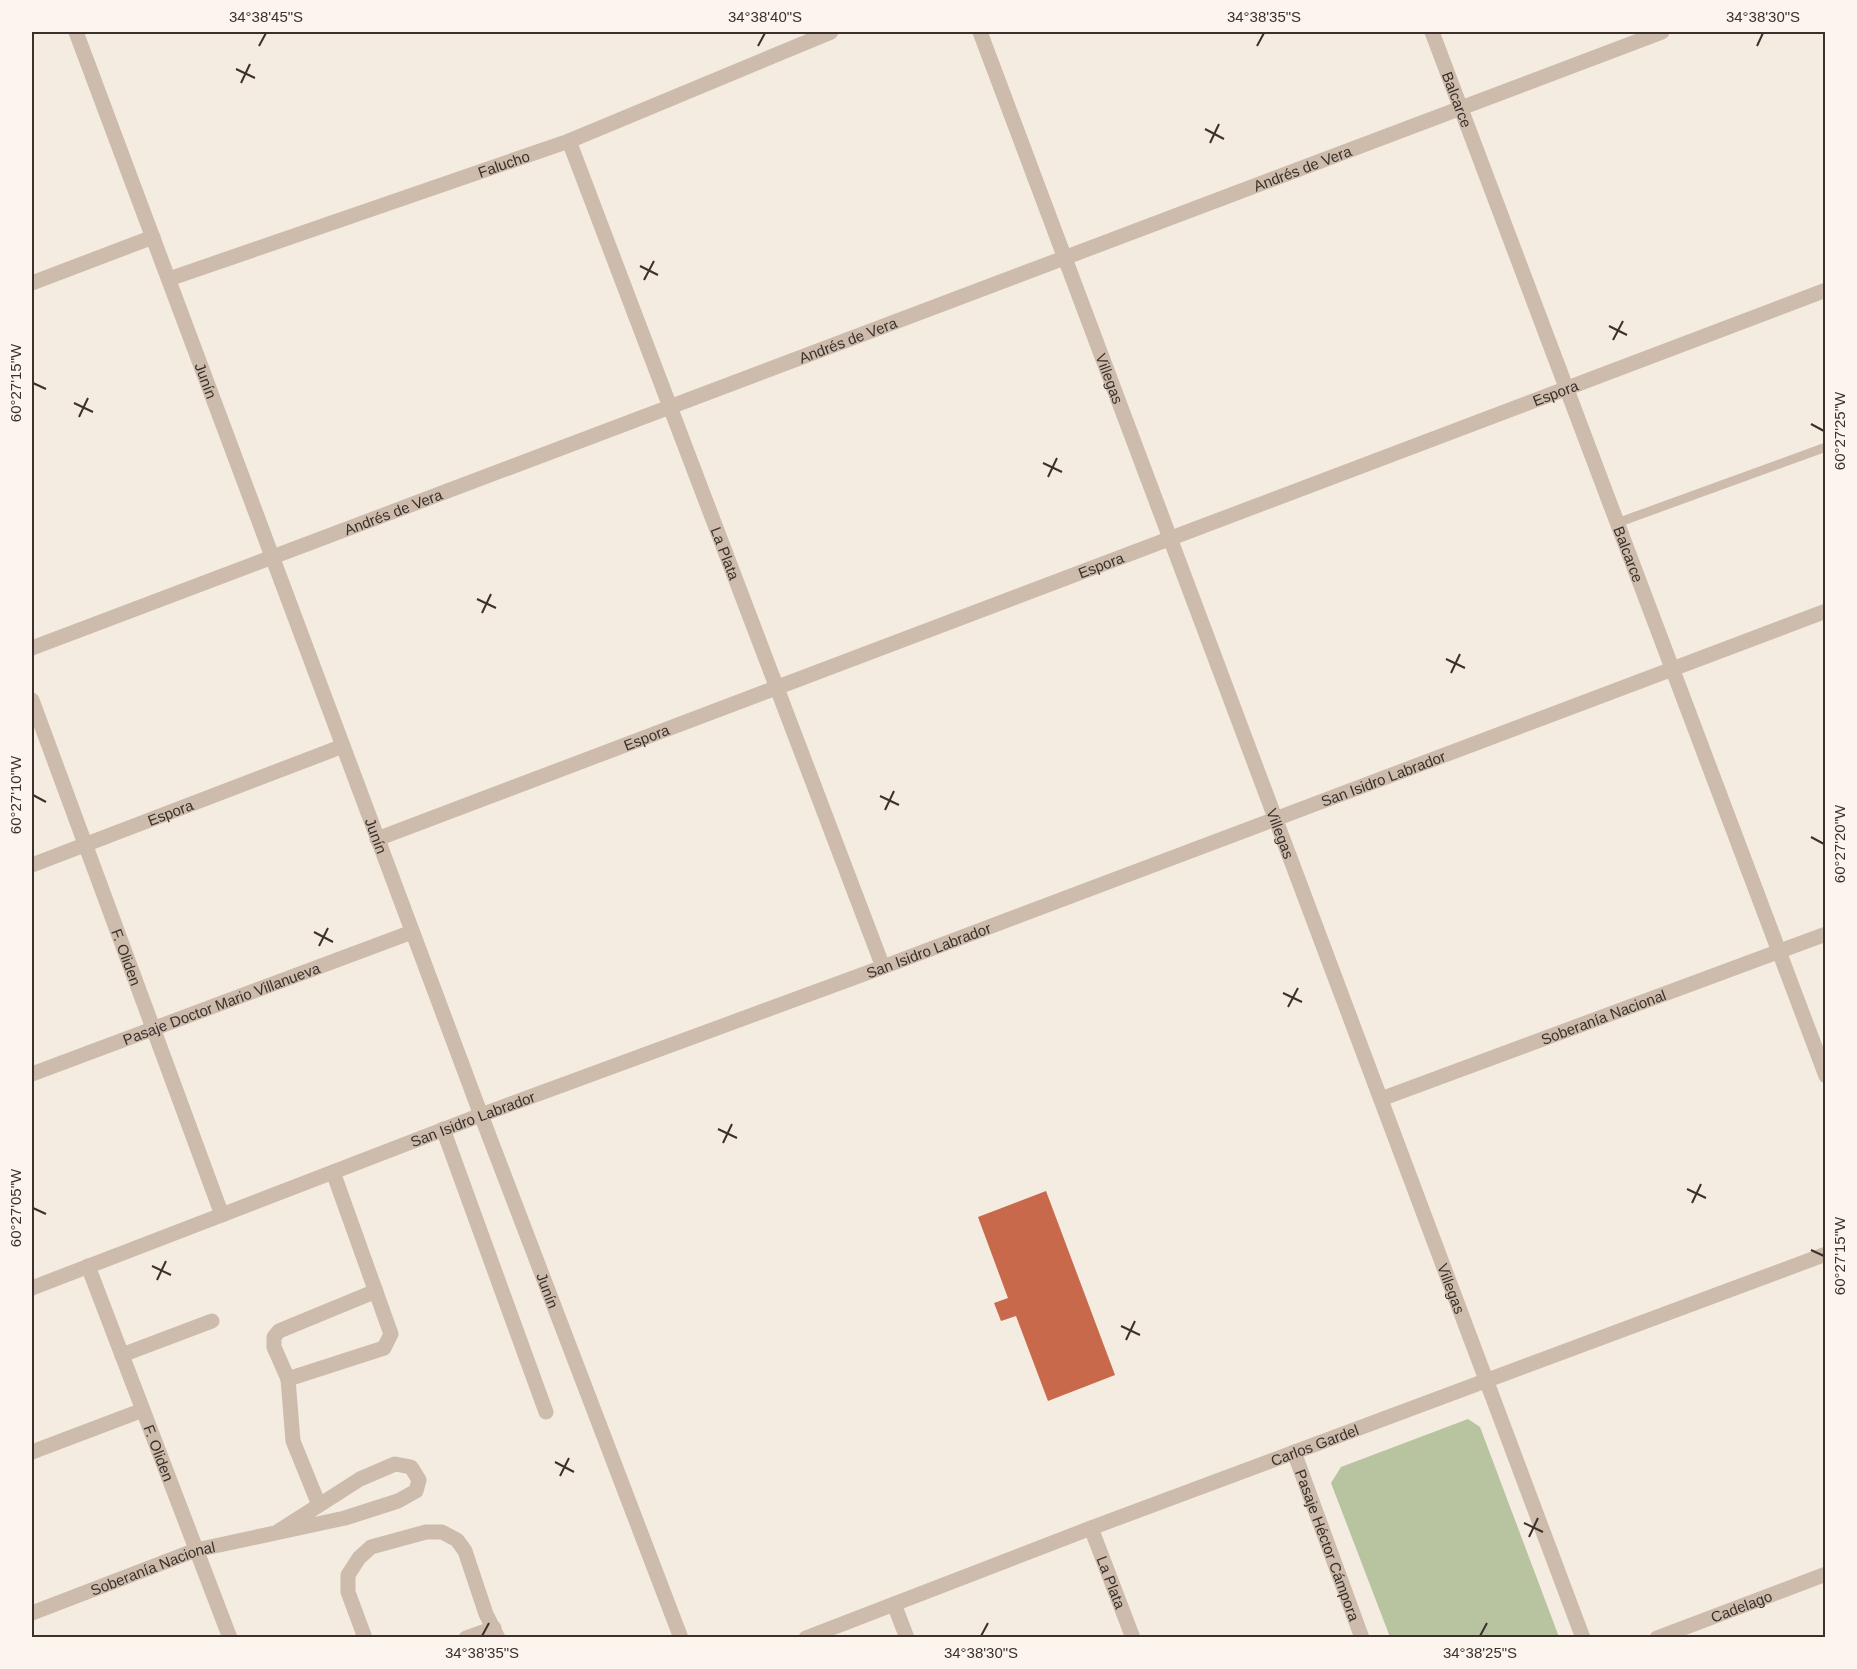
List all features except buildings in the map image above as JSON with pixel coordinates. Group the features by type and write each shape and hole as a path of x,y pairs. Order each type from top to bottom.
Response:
{"street":[{"name":"Junín","path":"76,32 412,932 681,1638"},
{"name":"Falucho","path":"169,279 569,141 831,32"},
{"name":"Villegas","path":"980,32 1583,1638"},
{"name":"Balcarce","path":"1432,32 1826,1076"},
{"name":"Andrés de Vera","path":"32,648 1662,32"},
{"name":"La Plata","path":"569,141 883,966"},
{"path":"32,283 153,237"},
{"name":"Espora","path":"377,839 1826,290"},
{"name":"San Isidro Labrador","path":"32,1288 481,1115 1826,611"},
{"name":"F. Oliden","path":"32,700 222,1215"},
{"name":"Espora","path":"32,865 343,746"},
{"name":"Pasaje Doctor Mario Villanueva","path":"32,1074 412,932"},
{"name":"Soberanía Nacional","path":"1381,1099 1826,934"},
{"path":"443,1130 546,1412"},
{"path":"288,1379 384,1348 391,1334 333,1172"},
{"name":"Carlos Gardel","path":"806,1638 1091,1528 1826,1254"},
{"name":"F. Oliden","path":"88,1266 230,1638"},
{"path":"320,1505 293,1441 288,1379 274,1347 274,1337 279,1331 376,1292"},
{"path":"122,1355 212,1321"},
{"path":"32,1452 143,1410"},
{"name":"Pasaje Héctor Cámpora","path":"1294,1452 1362,1638"},
{"name":"Soberanía Nacional","path":"32,1613 196,1550 345,1518 398,1501 416,1491 420,1480 411,1467 395,1464 360,1479 277,1532"},
{"name":"La Plata","path":"1091,1528 1133,1638"},
{"path":"365,1638 348,1592 348,1575 359,1558 371,1547 426,1532 442,1532 457,1540 465,1551 486,1614 496,1633 466,1638"},
{"name":"Cadelago","path":"1657,1638 1826,1574"},
{"path":"894,1604 907,1638"}],"lane":[{"path":"1617,523 1826,447"}],"green space":[{"path":"1468,1419 1480,1427 1559,1637 1390,1637 1331,1483 1341,1467"}]}
